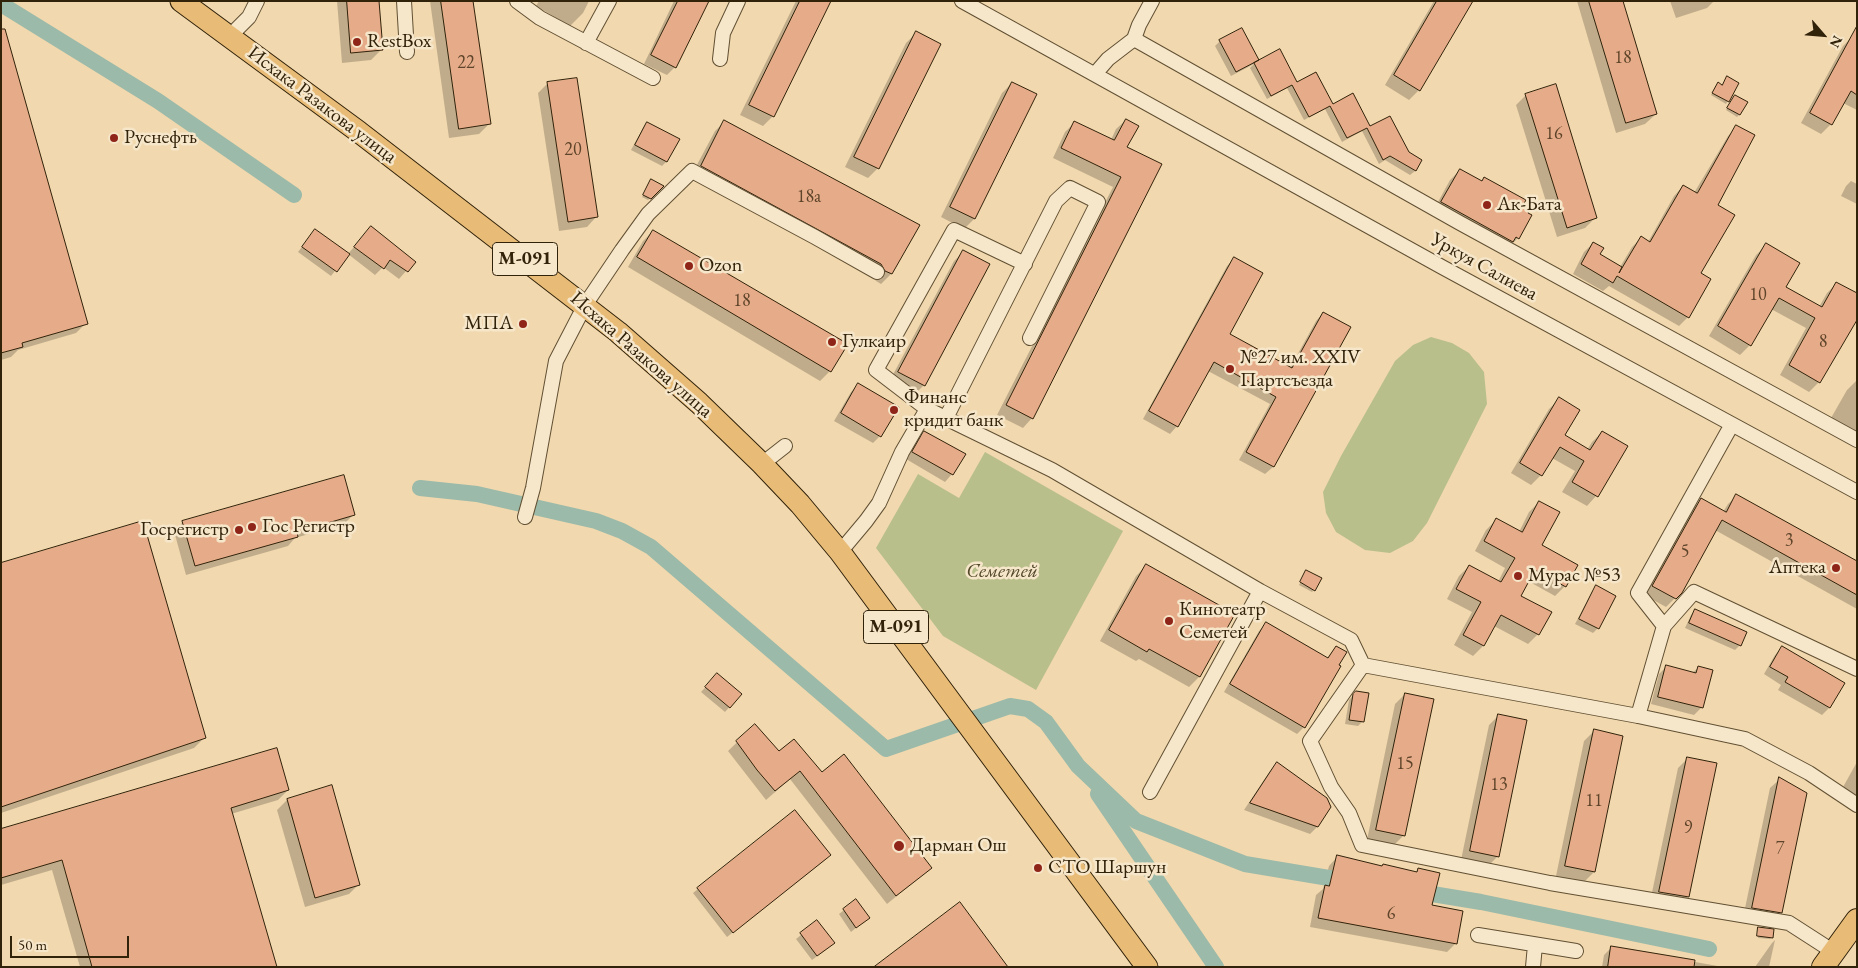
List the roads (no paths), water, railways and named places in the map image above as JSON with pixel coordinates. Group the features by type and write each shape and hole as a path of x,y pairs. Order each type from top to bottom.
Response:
{"highway":[{"path":"1829,959 1857,920"}],"main road":[{"name":"Исхака Разакова улица","path":"181,1 359,132 585,306 699,403 800,504 840,552"},
{"name":"М-091","path":"840,552 1147,967"}],"street":[{"path":"230,36 249,17 257,1"},
{"path":"404,1 407,52"},
{"path":"517,1 540,18 653,78"},
{"path":"586,43 609,1"},
{"path":"720,59 723,33 738,1"},
{"name":"Уркуя Салиева","path":"962,1 1424,258 1731,426 1857,492"},
{"path":"1095,74 1108,59 1134,39 1152,1"},
{"name":"Уркуя Салиева","path":"1134,39 1476,232 1857,440"},
{"path":"525,517 533,488 556,361 599,282 648,214 692,171 877,272"},
{"path":"946,418 1056,201 1070,188 1098,202 1030,338"},
{"path":"1025,264 954,230 876,370 926,409 1052,470 1260,591 1351,640 1363,665"},
{"path":"840,552 879,503 902,452 926,409"},
{"path":"1664,626 1638,593 1731,426"},
{"path":"762,464 785,446"},
{"path":"1150,792 1260,591"},
{"path":"1638,716 1664,626 1694,592 1857,669"},
{"path":"1363,665 1638,716 1745,739 1809,773 1857,805"},
{"path":"1363,665 1310,741 1330,787 1348,813 1362,845 1550,882 1789,923 1829,959"},
{"path":"1478,935 1576,951"},
{"path":"1532,967 1535,945"}],"waterway":[{"path":"1,4 158,101 294,195"},
{"path":"420,488 477,494 596,521 622,531 651,547 886,749 1010,706 1028,709 1046,722 1078,766 1136,821 1245,864 1353,882"},
{"path":"1098,794 1216,967"},
{"path":"1414,891 1481,902 1709,949"}],"place":[{"name":"RestBox","path":"357,42"},
{"name":"Руснефть","path":"114,138"},
{"name":"Ак-Бата","path":"1487,205"},
{"name":"Ozon","path":"689,266"},
{"name":"МПА","path":"523,324"},
{"name":"Гулкаир","path":"832,342"},
{"name":"№27 им. XXIV Партсъезда","path":"1230,369"},
{"name":"Финанс кридит банк","path":"894,410"},
{"name":"Гос Регистр","path":"252,527"},
{"name":"Госрегистр","path":"239,530"},
{"name":"Аптека","path":"1836,568"},
{"name":"Мурас №53","path":"1518,576"},
{"name":"Кинотеатр Семетей","path":"1169,621"},
{"name":"Дарман Ош","path":"899,846"},
{"name":"СТО Шаршун","path":"1038,868"}],"park label":[{"name":"Семетей","path":"1002,572"}]}
